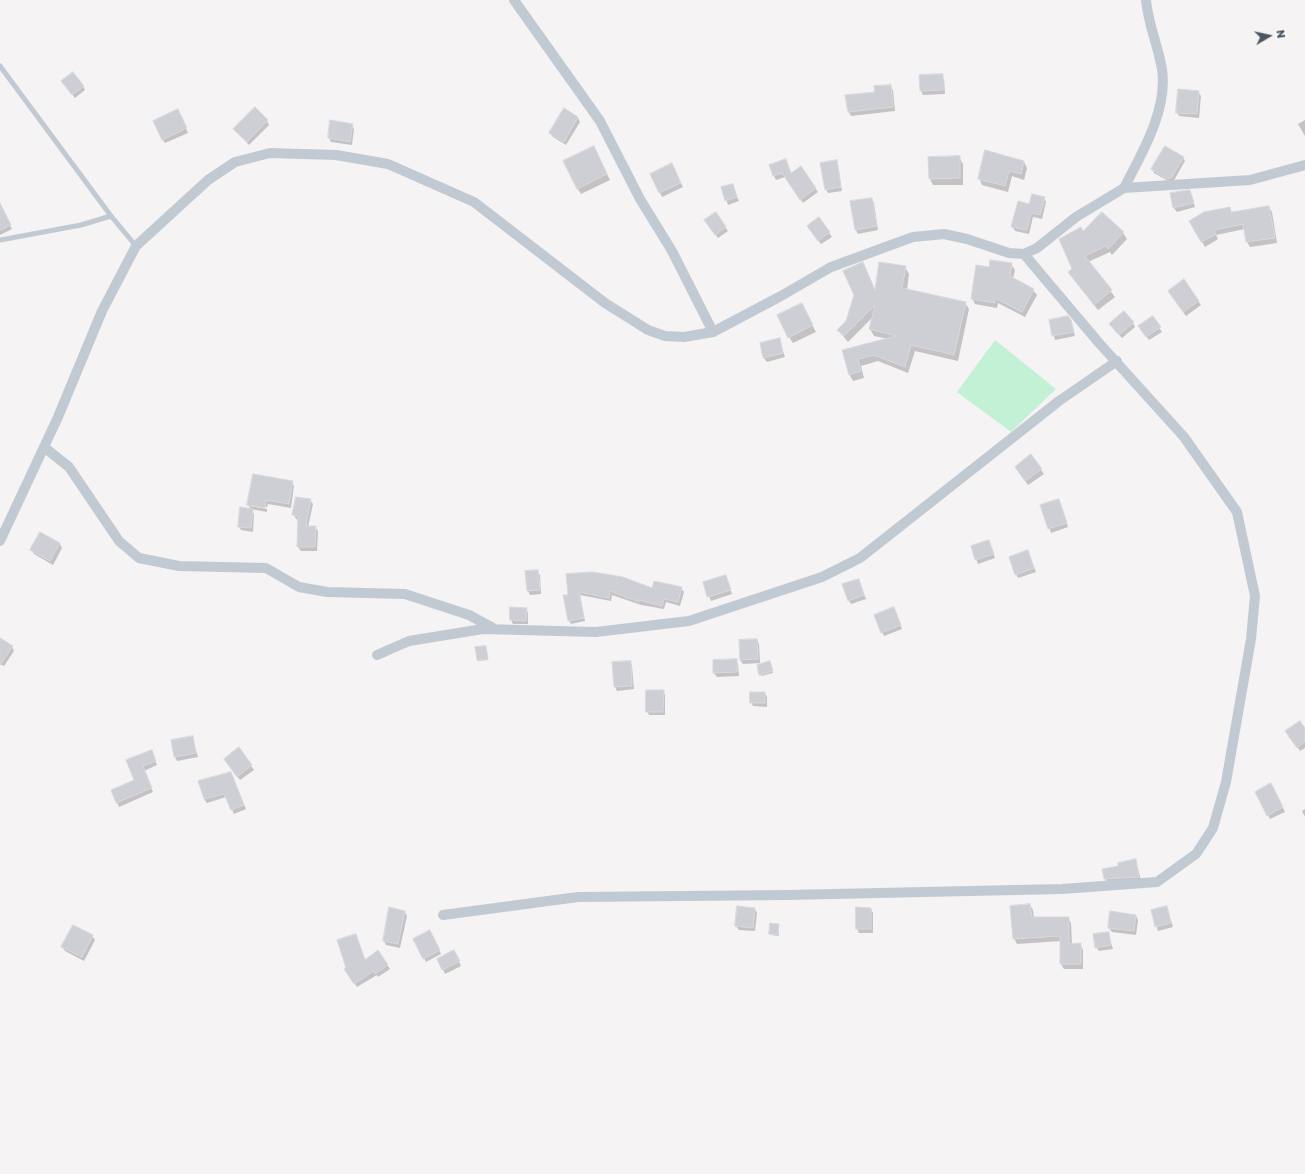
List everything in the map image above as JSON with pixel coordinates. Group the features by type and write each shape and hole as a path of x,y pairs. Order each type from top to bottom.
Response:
{"street":[{"path":"514,0 600,121 640,199 672,251 713,332"},
{"path":"1124,188 1155,126 1161,101 1162,70 1146,0"},
{"path":"0,541 44,447 102,311 136,246 208,180 235,162 270,153 336,155 388,164 474,202 605,303 648,330 665,336 684,337 713,332 781,296 831,266 912,237 944,234 967,239 1009,253 1024,254 1037,248 1076,217 1124,188 1250,180 1305,165"},
{"path":"443,915 578,897 795,895 1062,889 1156,882 1196,854 1214,828 1226,782 1251,639 1255,596 1238,512 1184,437 1117,361 1099,343 1024,254"},
{"path":"377,655 409,641 483,629 596,632 689,621 822,577 860,558 1059,401 1117,361"},
{"path":"44,447 69,467 120,541 139,558 179,566 266,568 299,586 327,592 405,594 469,615 496,630"}],"lane":[{"path":"0,66 111,216 136,246"},
{"path":"0,240 81,225 111,216"}],"green space":[{"path":"995,340 1056,389 1011,432 957,392"}],"building":[{"path":"73,72 84,86 72,95 61,81"},
{"path":"943,74 943,90 920,91 919,75"},
{"path":"891,85 893,107 848,112 845,95 875,92 874,86"},
{"path":"1178,89 1199,91 1197,114 1176,113"},
{"path":"255,107 268,120 247,142 233,129"},
{"path":"564,108 578,117 564,142 549,133"},
{"path":"178,109 187,128 162,140 153,121"},
{"path":"330,120 353,124 350,142 328,138"},
{"path":"594,146 607,174 577,189 563,161"},
{"path":"1165,146 1184,157 1171,178 1167,179 1151,169"},
{"path":"985,150 1024,161 1021,174 1009,171 1005,186 978,179"},
{"path":"960,156 960,178 929,179 928,157"},
{"path":"786,159 791,173 801,166 816,188 800,200 782,173 773,176 769,165"},
{"path":"837,160 841,187 825,190 820,163"},
{"path":"672,163 681,183 659,193 650,174"},
{"path":"733,184 737,197 725,201 721,187"},
{"path":"1190,190 1194,203 1173,208 1170,193"},
{"path":"1032,194 1045,197 1040,215 1031,213 1027,230 1011,227 1018,201 1029,204"},
{"path":"872,198 877,226 855,230 850,201"},
{"path":"0,203 11,225 0,230"},
{"path":"1269,206 1275,238 1246,242 1243,224 1214,230 1216,234 1201,242 1189,221 1204,212 1230,207 1231,212"},
{"path":"716,212 726,227 715,235 704,220"},
{"path":"1102,212 1124,232 1108,249 1106,246 1085,256 1112,290 1094,305 1068,272 1072,269 1059,239 1081,227 1083,231"},
{"path":"819,217 830,232 818,241 807,226"},
{"path":"990,260 1012,263 1010,276 1034,289 1022,312 995,298 995,303 971,299 976,265 989,267"},
{"path":"863,262 875,290 879,262 906,266 902,288 966,302 954,355 911,345 905,367 874,355 858,359 861,371 849,375 842,350 896,336 869,329 875,305 844,336 837,330 846,321 854,295 843,271"},
{"path":"1184,279 1199,301 1183,312 1168,291"},
{"path":"802,303 813,325 788,338 777,315"},
{"path":"1124,311 1134,322 1119,335 1109,324"},
{"path":"1068,316 1071,320 1074,332 1052,336 1049,320"},
{"path":"1153,316 1161,327 1146,337 1138,326"},
{"path":"780,338 783,353 763,358 760,343"},
{"path":"1031,454 1042,469 1025,481 1015,467"},
{"path":"253,474 293,481 289,504 266,500 265,508 247,505"},
{"path":"296,497 311,499 306,526 316,526 315,547 297,547 298,516 292,515"},
{"path":"1059,499 1067,523 1048,529 1040,505"},
{"path":"240,507 253,509 251,528 238,527"},
{"path":"40,532 60,543 50,561 30,550"},
{"path":"989,540 994,554 975,560 971,546"},
{"path":"1028,550 1034,568 1015,575 1009,557"},
{"path":"538,570 540,590 527,591 525,571"},
{"path":"593,572 623,577 652,588 654,581 682,587 678,602 664,599 662,606 639,600 639,602 610,591 609,598 579,592 584,618 568,621 563,595 568,595 566,574"},
{"path":"726,575 731,590 707,597 703,582"},
{"path":"859,579 864,595 848,601 842,584"},
{"path":"510,607 527,608 526,621 510,620"},
{"path":"894,607 901,625 881,633 874,615"},
{"path":"0,638 13,646 0,665"},
{"path":"757,639 758,659 740,660 739,640"},
{"path":"486,646 488,659 477,660 475,647"},
{"path":"737,659 737,672 713,673 713,660"},
{"path":"631,661 632,686 614,687 612,662"},
{"path":"770,661 773,671 759,675 757,665"},
{"path":"646,690 664,690 663,712 646,712"},
{"path":"750,692 765,692 765,703 750,703"},
{"path":"1300,721 1305,728 1305,742 1297,748 1285,731"},
{"path":"193,736 196,753 174,757 171,740"},
{"path":"239,747 252,765 237,777 224,759"},
{"path":"152,750 156,761 143,766 152,788 116,803 111,790 134,780 126,760"},
{"path":"231,772 244,805 231,810 224,794 204,799 198,781"},
{"path":"1271,783 1283,807 1267,816 1255,792"},
{"path":"1136,859 1139,877 1104,879 1102,869 1118,866 1118,863"},
{"path":"1030,904 1032,917 1069,917 1069,944 1081,943 1081,964 1060,964 1060,936 1013,939 1010,906"},
{"path":"737,906 755,908 753,928 735,926"},
{"path":"1167,906 1171,923 1155,927 1151,910"},
{"path":"389,907 405,911 398,944 383,941"},
{"path":"856,907 871,908 871,929 856,929"},
{"path":"1110,911 1136,915 1134,931 1108,928"},
{"path":"770,923 779,924 778,935 769,934"},
{"path":"73,925 93,935 82,957 61,947"},
{"path":"430,930 440,950 423,959 413,939"},
{"path":"1109,932 1111,945 1095,948 1093,934"},
{"path":"356,934 365,960 378,950 388,965 375,974 374,971 354,984 344,969 346,968 337,940"},
{"path":"454,950 460,961 442,970 437,959"}]}
